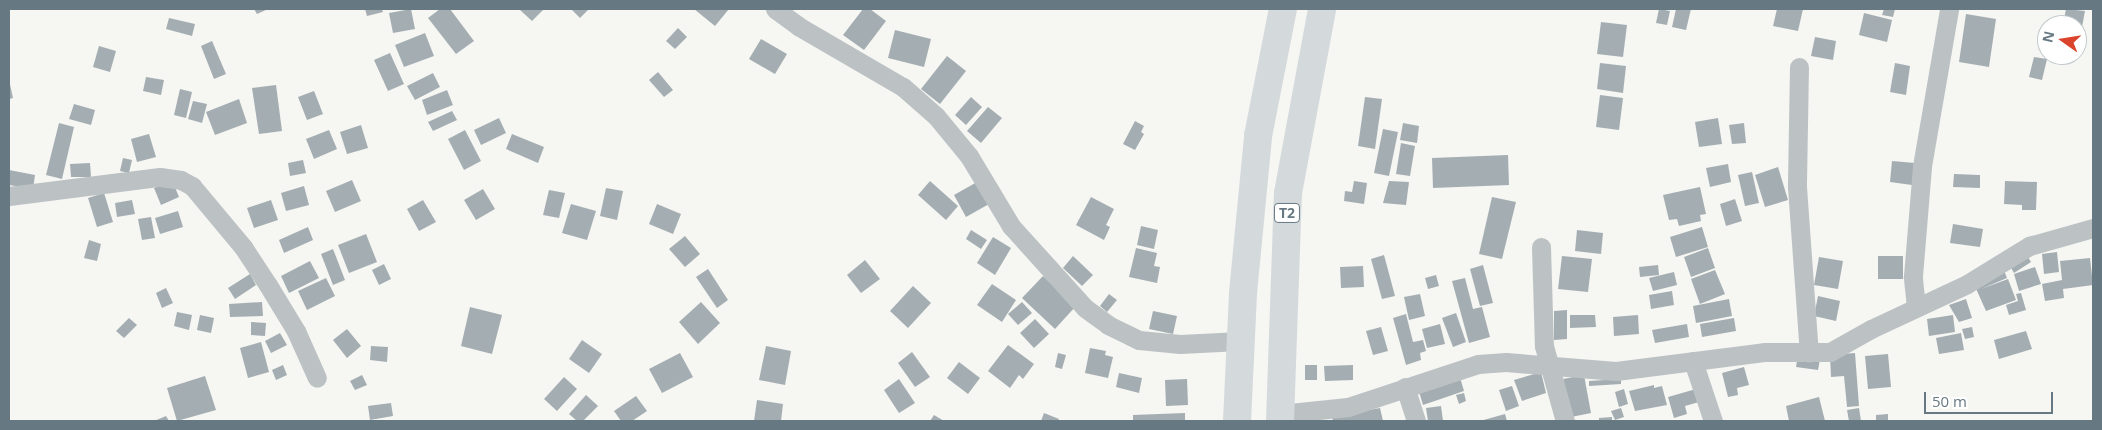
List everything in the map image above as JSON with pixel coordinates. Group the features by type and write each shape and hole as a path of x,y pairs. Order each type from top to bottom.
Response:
{"highway":[{"name":"T2","path":"1234,415 1258,136 1283,9"},
{"name":"T2","path":"1280,418 1288,193 1322,9"}],"street":[{"path":"775,9 798,26 903,87 936,116 969,156 1011,226 1084,308 1108,325 1148,341 1180,344 1240,341"},
{"path":"1916,308 1913,276 1922,166 1949,9"},
{"path":"1799,67 1797,187 1808,353"},
{"path":"9,196 160,177 181,180 192,186 243,247 268,285 296,331 317,378"},
{"path":"1280,418 1348,408 1405,387 1478,364 1506,362 1616,371 1764,352 1808,353 1837,350 1916,308 1968,284 2029,246 2093,228"},
{"path":"1540,247 1544,346 1564,421"},
{"path":"1693,361 1713,421"},
{"path":"1405,387 1416,421"}],"building":[{"path":"254,9 268,9 257,14"},
{"path":"365,9 382,9 383,12 367,16"},
{"path":"411,9 415,29 393,33 389,13"},
{"path":"440,9 450,9 474,41 456,54 428,18"},
{"path":"519,9 544,9 532,21"},
{"path":"571,9 589,9 580,18"},
{"path":"694,9 729,9 715,26"},
{"path":"863,9 870,9 886,21 864,50 843,35"},
{"path":"1659,9 1670,11 1667,25 1656,23"},
{"path":"1676,9 1691,9 1686,30 1672,27"},
{"path":"1777,9 1803,9 1798,31 1773,26"},
{"path":"1884,9 1895,9 1893,17 1882,15"},
{"path":"2066,9 2085,11 2084,15 2065,15"},
{"path":"1864,13 1892,20 1887,42 1859,35"},
{"path":"1966,14 1996,19 1989,67 1959,62"},
{"path":"169,18 195,24 192,36 166,29"},
{"path":"1601,22 1627,25 1623,57 1597,54"},
{"path":"678,28 687,37 675,49 666,41"},
{"path":"895,30 931,39 924,67 888,58"},
{"path":"425,33 434,56 404,67 395,45"},
{"path":"1815,37 1836,41 1833,60 1811,56"},
{"path":"761,39 787,54 775,74 749,59"},
{"path":"212,41 226,74 214,79 201,46"},
{"path":"99,46 116,51 110,72 93,67"},
{"path":"390,53 404,84 388,91 374,60"},
{"path":"947,56 966,71 940,104 921,89"},
{"path":"2034,57 2037,57 2037,65 2046,65 2042,80 2029,77"},
{"path":"1600,63 1626,66 1623,93 1597,89"},
{"path":"1895,63 1910,66 1906,95 1890,92"},
{"path":"658,72 673,90 664,97 649,80"},
{"path":"433,73 440,87 415,100 407,86"},
{"path":"146,77 164,80 161,95 143,91"},
{"path":"9,80 13,98 9,99"},
{"path":"276,85 282,131 259,134 252,88"},
{"path":"180,89 192,92 186,118 174,115"},
{"path":"447,90 453,105 427,115 422,100"},
{"path":"314,91 323,114 307,120 298,97"},
{"path":"1600,95 1623,98 1619,130 1596,127"},
{"path":"971,97 982,107 966,125 955,115"},
{"path":"1365,97 1382,99 1375,149 1358,146"},
{"path":"239,99 247,123 215,135 206,112"},
{"path":"193,101 207,104 202,123 188,119"},
{"path":"74,104 95,110 91,125 69,119"},
{"path":"988,107 1002,118 981,143 967,131"},
{"path":"452,111 457,120 433,131 428,122"},
{"path":"499,118 506,133 481,145 474,130"},
{"path":"1718,118 1722,144 1699,147 1695,122"},
{"path":"1135,121 1144,126 1141,132 1144,134 1135,150 1123,144"},
{"path":"59,123 74,127 62,179 46,175"},
{"path":"1403,123 1419,126 1417,143 1400,140"},
{"path":"1744,123 1746,143 1732,144 1729,125"},
{"path":"361,125 368,148 347,154 340,132"},
{"path":"1383,129 1398,132 1389,176 1374,173"},
{"path":"329,130 337,149 314,159 306,139"},
{"path":"465,130 481,161 464,170 448,139"},
{"path":"149,134 156,157 137,162 131,139"},
{"path":"512,134 544,147 538,163 506,149"},
{"path":"1401,143 1415,146 1410,176 1396,174"},
{"path":"1508,155 1509,185 1433,188 1432,158"},
{"path":"123,158 132,160 129,173 120,171"},
{"path":"303,160 306,173 290,176 288,163"},
{"path":"1892,161 1915,163 1912,185 1890,182"},
{"path":"90,163 91,177 71,177 70,164"},
{"path":"1728,164 1731,182 1710,187 1706,168"},
{"path":"1778,167 1788,200 1765,207 1755,175"},
{"path":"9,170 35,175 33,189 9,185"},
{"path":"1752,172 1759,203 1745,206 1738,175"},
{"path":"1954,174 1980,175 1980,188 1953,187"},
{"path":"172,180 179,197 161,205 154,188"},
{"path":"352,180 361,201 335,212 326,191"},
{"path":"930,181 958,206 946,220 918,195"},
{"path":"1354,181 1367,183 1364,204 1344,201 1345,191 1352,192"},
{"path":"1389,181 1409,182 1406,205 1383,203"},
{"path":"2005,181 2037,182 2036,210 2022,210 2022,205 2004,204"},
{"path":"977,182 989,204 966,217 954,195"},
{"path":"304,186 309,205 286,211 281,193"},
{"path":"1700,187 1706,214 1700,215 1701,221 1679,226 1677,219 1669,220 1663,195"},
{"path":"606,188 623,191 617,220 600,216"},
{"path":"483,189 495,209 476,220 464,200"},
{"path":"549,190 565,193 559,218 543,215"},
{"path":"104,193 113,222 97,227 88,198"},
{"path":"1091,197 1114,209 1106,225 1110,227 1104,240 1076,225"},
{"path":"1492,197 1516,202 1502,259 1479,254"},
{"path":"1735,199 1742,221 1726,226 1720,204"},
{"path":"132,200 135,214 117,217 115,203"},
{"path":"271,200 278,220 254,228 247,208"},
{"path":"423,200 436,222 419,231 407,209"},
{"path":"571,204 596,211 587,240 562,233"},
{"path":"657,204 681,214 673,234 649,224"},
{"path":"178,211 183,227 160,234 155,218"},
{"path":"151,217 155,238 142,240 138,219"},
{"path":"1953,224 1983,229 1980,247 1950,243"},
{"path":"1141,226 1158,230 1154,249 1137,245"},
{"path":"308,227 313,240 284,253 279,240"},
{"path":"1702,227 1708,247 1676,257 1670,237"},
{"path":"971,230 987,240 981,249 966,239"},
{"path":"1577,230 1603,233 1601,254 1575,251"},
{"path":"366,234 377,262 349,273 338,245"},
{"path":"685,236 700,254 685,267 669,249"},
{"path":"993,237 1011,248 995,275 977,263"},
{"path":"89,240 101,244 97,261 84,258"},
{"path":"1136,248 1157,253 1154,266 1160,267 1157,283 1129,277"},
{"path":"1708,248 1715,268 1691,277 1684,257"},
{"path":"333,249 345,280 333,285 321,254"},
{"path":"2025,252 2031,262 2014,273 2008,263"},
{"path":"2057,252 2059,272 2044,274 2042,254"},
{"path":"1384,255 1395,296 1382,299 1371,259"},
{"path":"1073,256 1093,275 1082,286 1063,268"},
{"path":"1562,256 1592,259 1588,292 1558,289"},
{"path":"1878,256 1903,256 1903,279 1878,279"},
{"path":"1819,257 1843,261 1838,289 1814,285"},
{"path":"2090,258 2093,285 2063,289 2064,298 2045,301 2042,284 2062,280 2060,261"},
{"path":"865,260 880,279 861,293 847,275"},
{"path":"310,261 319,278 289,293 281,276"},
{"path":"384,264 391,279 379,285 372,270"},
{"path":"1483,265 1493,303 1480,306 1470,269"},
{"path":"1658,265 1659,275 1640,277 1639,267"},
{"path":"1363,266 1364,287 1341,288 1340,267"},
{"path":"2035,267 2041,284 2019,291 2014,274"},
{"path":"2003,268 2007,278 1981,289 2008,279 2016,300 1986,311 1973,282"},
{"path":"708,269 728,300 717,308 696,277"},
{"path":"1715,270 1725,294 1700,304 1691,279"},
{"path":"1674,272 1677,285 1653,291 1649,278"},
{"path":"250,274 256,285 235,299 228,288"},
{"path":"1436,275 1439,286 1428,289 1425,278"},
{"path":"1043,276 1076,306 1055,329 1022,298"},
{"path":"326,278 335,296 307,310 298,291"},
{"path":"1465,278 1473,309 1482,307 1490,337 1469,343 1452,281"},
{"path":"992,284 1016,300 1002,322 977,305"},
{"path":"913,286 931,303 908,328 890,311"},
{"path":"166,288 173,303 162,308 156,293"},
{"path":"1672,291 1674,305 1651,309 1649,295"},
{"path":"2021,293 2026,310 2009,315 2006,305 2018,301 2016,294"},
{"path":"1109,294 1117,300 1107,312 1100,306"},
{"path":"1420,294 1425,316 1409,320 1404,297"},
{"path":"1818,296 1840,301 1836,321 1814,316"},
{"path":"1729,299 1732,316 1696,323 1693,306"},
{"path":"1966,299 1972,318 1959,322 1949,305"},
{"path":"262,302 263,316 230,317 229,304"},
{"path":"701,302 720,323 698,344 679,322"},
{"path":"1022,302 1032,313 1018,325 1008,314"},
{"path":"470,307 502,315 492,354 461,346"},
{"path":"1567,310 1567,339 1554,340 1554,311"},
{"path":"1153,311 1177,316 1173,334 1149,329"},
{"path":"177,312 192,315 189,330 174,326"},
{"path":"1456,313 1466,342 1453,347 1442,318"},
{"path":"1406,314 1413,342 1423,340 1426,351 1420,353 1421,360 1406,365 1393,318"},
{"path":"200,315 214,318 211,333 197,330"},
{"path":"1570,315 1595,315 1596,327 1570,328"},
{"path":"1638,315 1639,334 1614,336 1613,317"},
{"path":"1953,315 1955,332 1929,336 1927,319"},
{"path":"129,318 137,325 124,338 116,331"},
{"path":"1734,318 1736,331 1702,337 1700,324"},
{"path":"1035,319 1049,334 1034,348 1020,333"},
{"path":"251,322 266,323 265,336 251,335"},
{"path":"1440,324 1445,344 1427,348 1422,329"},
{"path":"1687,324 1689,337 1655,343 1652,330"},
{"path":"1381,327 1388,351 1373,355 1366,331"},
{"path":"1972,327 1974,337 1965,339 1962,329"},
{"path":"347,329 361,346 347,358 333,340"},
{"path":"2026,331 2032,349 1999,359 1994,340"},
{"path":"280,333 287,345 271,353 265,341"},
{"path":"1961,333 1964,350 1939,354 1936,338"},
{"path":"582,340 602,354 589,373 569,359"},
{"path":"261,342 269,372 248,378 240,348"},
{"path":"1008,345 1034,364 1023,379 1019,375 1010,388 988,371"},
{"path":"371,346 388,347 387,362 370,360"},
{"path":"766,346 791,351 785,385 759,380"},
{"path":"1090,348 1106,351 1105,355 1113,357 1108,378 1085,373"},
{"path":"912,352 930,377 915,387 898,363"},
{"path":"680,353 693,377 662,393 649,369"},
{"path":"1058,353 1066,355 1062,369 1055,367"},
{"path":"1855,353 1859,406 1847,407 1844,376 1831,377 1830,355"},
{"path":"1888,354 1891,387 1868,389 1865,356"},
{"path":"1798,355 1820,359 1818,370 1796,367"},
{"path":"959,362 980,378 968,394 947,378"},
{"path":"283,365 287,375 276,380 272,370"},
{"path":"1305,365 1317,365 1317,380 1305,380"},
{"path":"1353,365 1353,380 1325,381 1324,366"},
{"path":"1744,367 1749,385 1737,388 1738,395 1728,397 1722,373"},
{"path":"1541,372 1546,393 1522,401 1514,380"},
{"path":"1119,373 1142,378 1139,393 1116,387"},
{"path":"1459,374 1464,391 1423,405 1418,388"},
{"path":"362,375 367,385 355,390 350,381"},
{"path":"1584,375 1591,413 1571,417 1563,379"},
{"path":"205,376 216,410 177,421 167,388"},
{"path":"564,377 577,389 557,411 544,399"},
{"path":"899,379 915,403 899,413 884,390"},
{"path":"1187,379 1188,405 1166,406 1165,380"},
{"path":"1621,379 1621,384 1589,386 1589,381"},
{"path":"1654,385 1654,388 1662,386 1667,405 1635,411 1629,391"},
{"path":"1512,386 1519,406 1506,411 1499,390"},
{"path":"1624,389 1628,404 1619,407 1615,392"},
{"path":"1696,389 1699,402 1685,406 1687,414 1674,418 1668,397"},
{"path":"1464,393 1466,401 1459,404 1456,395"},
{"path":"586,395 598,406 583,421 577,421 569,414"},
{"path":"636,396 647,411 632,421 621,421 614,411"},
{"path":"1819,397 1825,421 1789,421 1786,406"},
{"path":"757,400 783,404 781,421 754,421"},
{"path":"391,403 393,416 370,420 368,406"},
{"path":"1441,406 1443,421 1428,421 1426,408"},
{"path":"1380,408 1383,421 1333,421 1332,417"},
{"path":"1621,408 1624,417 1615,420 1611,411"},
{"path":"1859,408 1861,421 1849,421 1847,410"},
{"path":"1044,413 1059,419 1058,421 1041,421"},
{"path":"1185,413 1185,421 1133,421 1133,415"},
{"path":"1505,414 1507,421 1480,421"},
{"path":"1888,414 1888,421 1876,421 1876,415"},
{"path":"934,415 944,421 930,421"},
{"path":"166,416 169,421 154,421"},
{"path":"1612,417 1612,421 1599,421 1599,418"}]}
